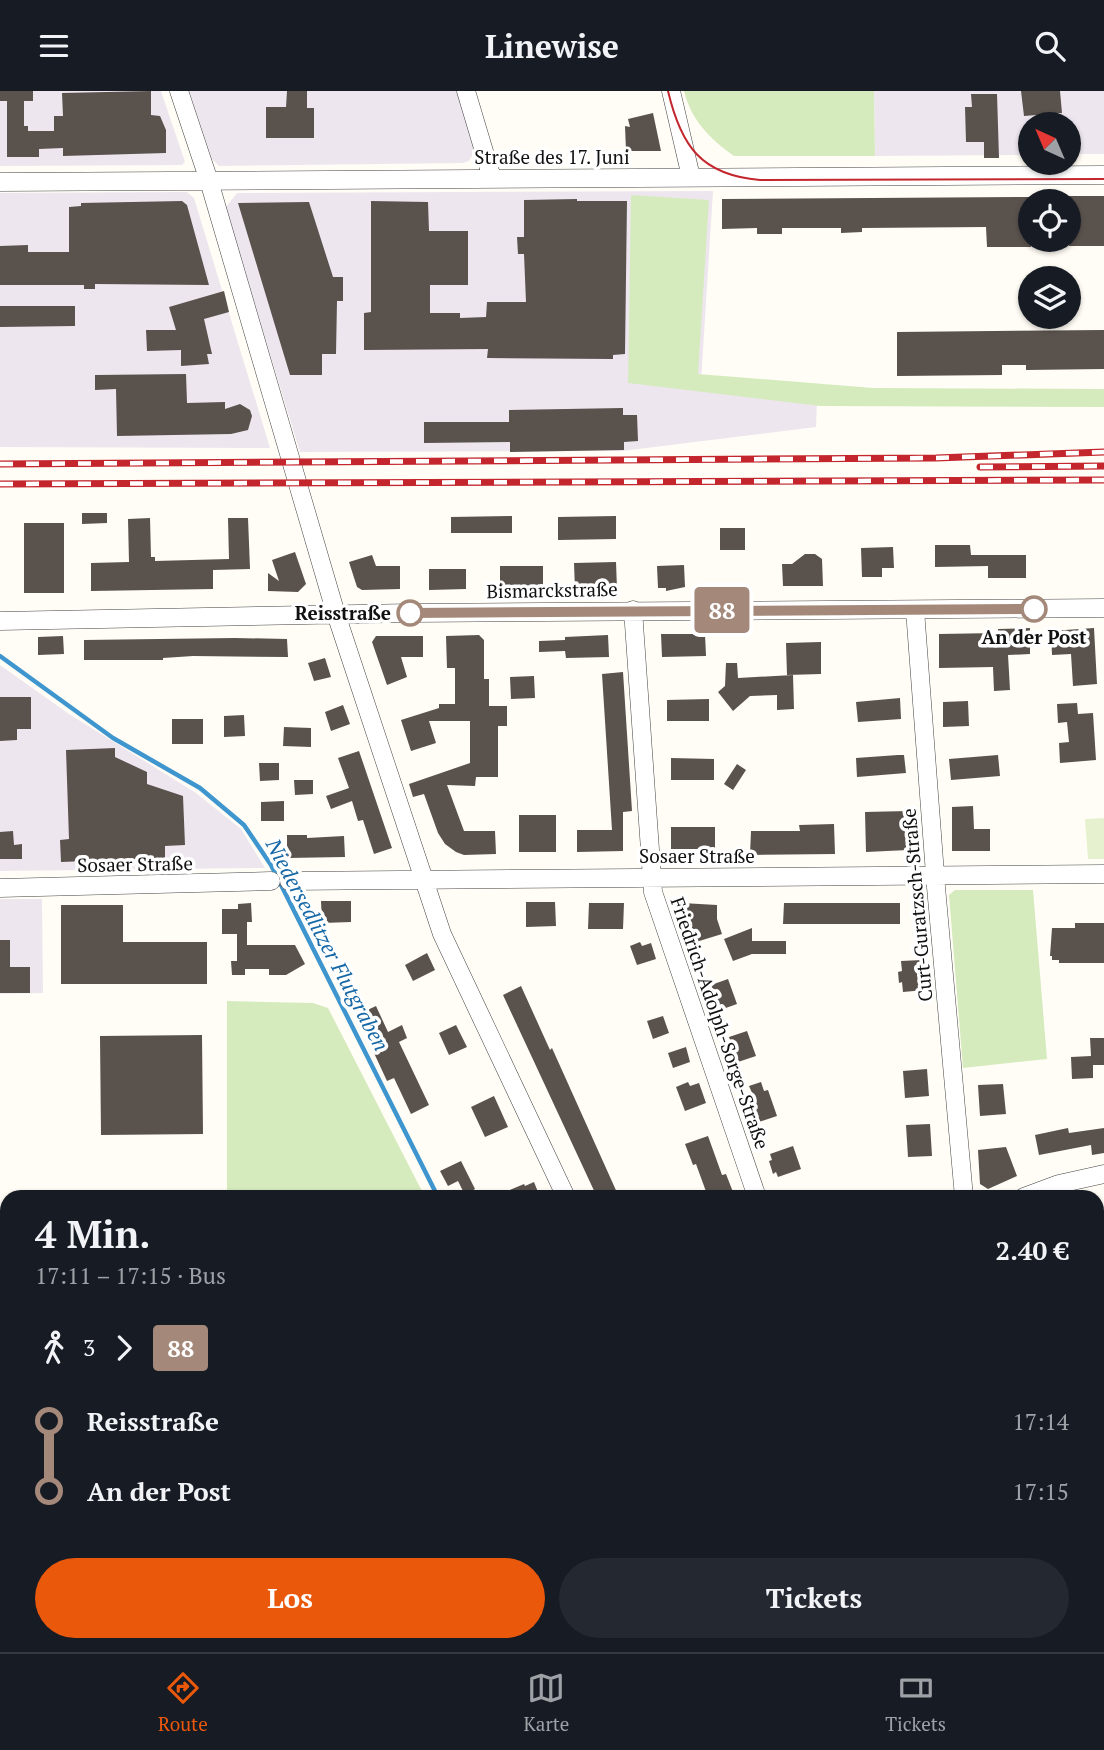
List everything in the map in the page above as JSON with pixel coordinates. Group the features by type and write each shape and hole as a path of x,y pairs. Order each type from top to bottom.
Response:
{"street":[{"path":"178,91 209,181 336,614 442,933 563,1190"},
{"path":"466,91 492,178"},
{"path":"671,91 691,177"},
{"name":"Straße des 17. Juni","path":"0,182 1104,176"},
{"name":"Bismarckstraße","path":"0,621 633,610 1104,608"},
{"name":"Friedrich-Adolph-Sorge-Straße","path":"633,610 653,892 755,1190"},
{"name":"Curt-Guratzsch-Straße","path":"915,610 963,1190"},
{"name":"Sosaer Straße","path":"0,888 424,879 1104,874"},
{"path":"1043,1190 1104,1174"}],"shaded area":[{"path":"0,91 161,91 185,162 182,165 0,166"},
{"path":"189,91 458,91 477,147 469,161 463,163 219,166 212,159"},
{"path":"874,91 1104,91 1104,154 1082,154 1082,112 1018,112 1018,155 875,156"},
{"path":"713,191 701,382 817,400 816,427 622,451 300,452 225,208 237,193"},
{"path":"187,192 194,198 270,448 0,447 0,193"},
{"path":"0,665 69,714 196,793 241,829 265,868 0,871"},
{"path":"0,899 42,899 43,993 0,994"}],"green space":[{"path":"684,91 874,91 875,156 734,156 703,128 691,111"},
{"path":"631,195 709,200 698,374 873,388 1104,389 1104,407 820,406 628,383"},
{"path":"1104,818 1104,859 1088,859 1085,819"},
{"path":"955,890 1033,890 1047,1059 963,1068 949,895"},
{"path":"227,1001 313,1003 328,1008 421,1190 227,1190"}],"building":[{"path":"0,91 33,91 33,101 24,101 24,126 28,126 28,131 54,131 54,116 63,116 62,93 151,91 151,115 160,116 166,130 166,153 63,156 63,148 39,149 39,157 7,157 7,101 0,101"},
{"path":"287,91 307,91 307,108 314,108 314,138 266,138 266,107 286,107"},
{"path":"1021,91 1060,91 1062,112 1024,112"},
{"path":"971,94 997,94 999,158 984,158 984,142 966,142 965,107 972,107"},
{"path":"653,113 661,151 626,151 625,126 630,127 628,119"},
{"path":"1081,196 1104,196 1104,246 1081,246"},
{"path":"1018,197 1018,247 987,247 986,227 862,228 862,232 841,233 841,228 782,228 782,234 757,234 757,228 722,229 722,199"},
{"path":"524,200 627,201 625,354 613,355 613,359 487,358 488,349 364,350 364,313 371,312 371,201 428,202 429,231 468,231 468,285 430,285 430,313 460,313 460,318 486,317 487,302 526,302 524,254 518,254 517,237 524,237"},
{"path":"182,201 187,205 209,285 95,284 95,289 84,289 84,285 0,285 0,246 28,245 28,252 69,252 69,207 81,206 81,203"},
{"path":"309,202 333,277 343,277 343,301 337,301 336,354 322,354 322,375 290,375 238,203"},
{"path":"224,291 229,312 204,319 212,354 207,354 209,364 181,366 181,350 147,351 146,330 176,330 169,307"},
{"path":"0,306 75,306 75,326 0,327"},
{"path":"1104,330 1104,369 1026,370 1026,365 1002,365 1002,375 897,376 897,332"},
{"path":"186,374 187,403 225,402 225,409 240,404 250,410 252,416 248,430 231,434 117,436 116,389 95,390 95,375"},
{"path":"623,408 623,415 637,415 638,441 624,442 624,450 510,452 510,442 424,443 424,422 509,422 509,410"},
{"path":"82,513 107,513 107,523 82,524"},
{"path":"512,516 512,533 451,533 451,517"},
{"path":"616,516 616,539 558,540 558,517"},
{"path":"150,518 151,557 155,557 155,561 229,559 228,518 248,518 250,569 213,570 213,589 91,591 91,563 129,562 128,519"},
{"path":"24,523 64,523 64,593 24,593"},
{"path":"720,528 745,528 745,550 720,550"},
{"path":"935,545 970,545 971,555 1026,555 1026,578 988,578 988,566 935,567"},
{"path":"893,547 894,568 882,568 882,577 862,577 861,548"},
{"path":"295,552 306,584 298,592 268,591 268,573 279,581 272,560"},
{"path":"805,554 815,554 822,559 823,586 783,586 782,564 792,564"},
{"path":"372,555 376,566 400,566 400,589 362,590 357,587 349,562"},
{"path":"616,562 617,589 575,590 574,563"},
{"path":"684,565 685,587 666,591 666,588 658,588 657,566"},
{"path":"500,566 543,566 543,589 500,589"},
{"path":"429,569 466,569 466,589 429,590"},
{"path":"1030,628 1030,654 1008,655 1010,690 994,691 993,667 939,668 939,634 998,633 998,629"},
{"path":"1094,628 1097,684 1073,686 1071,654 1052,655 1051,631"},
{"path":"661,634 705,634 706,656 662,657"},
{"path":"479,635 484,640 484,679 489,679 489,706 507,706 507,726 498,726 498,777 476,777 475,786 447,785 464,831 495,831 496,854 464,855 445,844 438,833 424,794 413,797 409,784 470,763 470,721 429,721 436,743 411,751 401,720 439,708 439,704 455,704 455,668 447,668 446,636"},
{"path":"608,635 609,657 566,658 565,651 539,652 539,641"},
{"path":"63,636 64,654 38,655 38,637"},
{"path":"376,636 423,636 423,657 401,657 407,677 387,685 372,642"},
{"path":"287,639 288,657 193,656 163,660 84,660 84,640"},
{"path":"821,642 821,674 787,675 786,643"},
{"path":"325,658 331,677 314,681 308,663"},
{"path":"726,663 737,663 738,678 793,675 794,709 777,710 777,695 750,696 733,711 718,692 725,686"},
{"path":"623,672 632,811 623,812 623,851 577,852 577,830 612,830 602,674"},
{"path":"534,676 535,698 511,699 510,677"},
{"path":"0,697 31,697 31,729 17,729 17,740 0,741"},
{"path":"900,698 901,719 858,722 856,702"},
{"path":"709,699 709,721 667,721 667,700"},
{"path":"968,701 969,726 943,727 943,702"},
{"path":"1077,703 1078,714 1093,713 1096,760 1060,763 1059,743 1069,742 1067,722 1058,723 1057,704"},
{"path":"343,705 350,724 331,731 325,712"},
{"path":"244,715 245,736 224,737 224,716"},
{"path":"172,719 203,719 203,744 172,744"},
{"path":"284,727 311,728 311,747 283,746"},
{"path":"115,748 115,757 147,772 147,784 183,796 185,845 165,846 165,858 61,862 60,840 69,839 66,750"},
{"path":"359,751 392,848 374,854 363,820 358,821 352,801 331,809 326,796 349,788 338,758"},
{"path":"904,755 906,773 857,777 856,758"},
{"path":"998,755 1000,776 951,780 949,759"},
{"path":"671,758 714,759 714,780 671,780"},
{"path":"259,763 279,763 279,780 260,781"},
{"path":"737,764 746,770 733,790 724,784"},
{"path":"294,780 313,780 313,794 295,795"},
{"path":"284,801 284,821 261,821 261,802"},
{"path":"973,806 974,829 990,829 990,851 952,851 952,807"},
{"path":"908,811 908,850 866,852 865,812"},
{"path":"519,815 556,815 556,852 519,852"},
{"path":"834,824 835,854 750,855 751,831 800,831 799,825"},
{"path":"671,827 715,827 715,849 671,849"},
{"path":"13,831 14,845 22,844 22,859 0,859 0,832"},
{"path":"287,835 307,835 307,838 344,836 345,857 287,858"},
{"path":"321,901 351,901 351,922 322,923"},
{"path":"526,902 555,902 556,926 526,927"},
{"path":"251,903 252,922 247,922 247,945 295,945 305,964 286,975 269,975 269,969 245,969 245,975 232,975 231,961 237,961 237,934 222,934 222,909 238,909 238,904"},
{"path":"589,903 624,903 623,929 588,929"},
{"path":"682,903 717,905 717,919 722,934 696,942"},
{"path":"784,903 900,903 900,924 783,924"},
{"path":"61,905 123,905 123,942 207,942 207,984 61,984"},
{"path":"1075,923 1104,923 1104,963 1059,963 1059,960 1052,960 1052,928 1075,928"},
{"path":"752,928 752,941 786,941 786,954 752,954 733,961 724,939"},
{"path":"0,940 10,940 10,967 30,967 30,993 0,993"},
{"path":"640,942 642,946 651,943 656,959 637,965 630,946"},
{"path":"427,953 435,970 413,981 405,965"},
{"path":"922,960 925,990 903,992 898,972 902,971 901,961"},
{"path":"728,979 737,1004 720,1010 711,985"},
{"path":"521,986 616,1190 594,1190 503,995"},
{"path":"376,1006 388,1032 402,1025 407,1038 399,1042 429,1105 411,1114 394,1078 387,1081 367,1038 374,1035 363,1012"},
{"path":"663,1016 669,1033 653,1039 647,1021"},
{"path":"456,1025 467,1047 449,1055 439,1033"},
{"path":"747,1031 756,1056 738,1062 729,1037"},
{"path":"202,1035 203,1134 101,1135 100,1036"},
{"path":"1090,1038 1104,1038 1104,1065 1093,1065 1093,1078 1072,1079 1071,1057 1091,1056"},
{"path":"686,1047 690,1062 673,1068 668,1053"},
{"path":"927,1069 929,1096 905,1098 903,1071"},
{"path":"688,1082 690,1086 699,1083 706,1103 685,1111 676,1087"},
{"path":"761,1082 764,1091 768,1090 777,1116 759,1122 749,1086"},
{"path":"1003,1084 1006,1114 980,1116 978,1085"},
{"path":"494,1096 508,1127 485,1137 471,1107"},
{"path":"930,1124 932,1156 908,1157 906,1125"},
{"path":"1068,1128 1069,1133 1104,1128 1104,1153 1092,1155 1091,1145 1039,1155 1035,1135"},
{"path":"708,1136 722,1175 726,1174 732,1190 705,1190 685,1144"},
{"path":"793,1146 801,1169 778,1177 776,1172 773,1174 770,1154"},
{"path":"1006,1147 1017,1176 988,1189 980,1184 978,1150"},
{"path":"461,1161 475,1189 462,1190 458,1181 448,1186 440,1171"},
{"path":"534,1182 537,1190 510,1190 524,1184 525,1186"}],"waterway":[{"name":"Niedersedlitzer Flutgraben","path":"0,656 113,738 200,788 244,825 271,865 434,1190"}],"tram line":[{"path":"668,91 680,127 697,154 708,164 740,177 760,180 1104,179"}],"railway":[{"path":"0,464 936,458 1104,452"},
{"path":"980,467 1104,466"},
{"path":"0,484 1104,480"}],"bus line":[{"name":"88","path":"410,613 1034,609"}],"place":[{"name":"An der Post","path":"1034,609"},
{"name":"Reisstraße","path":"410,613"}]}
